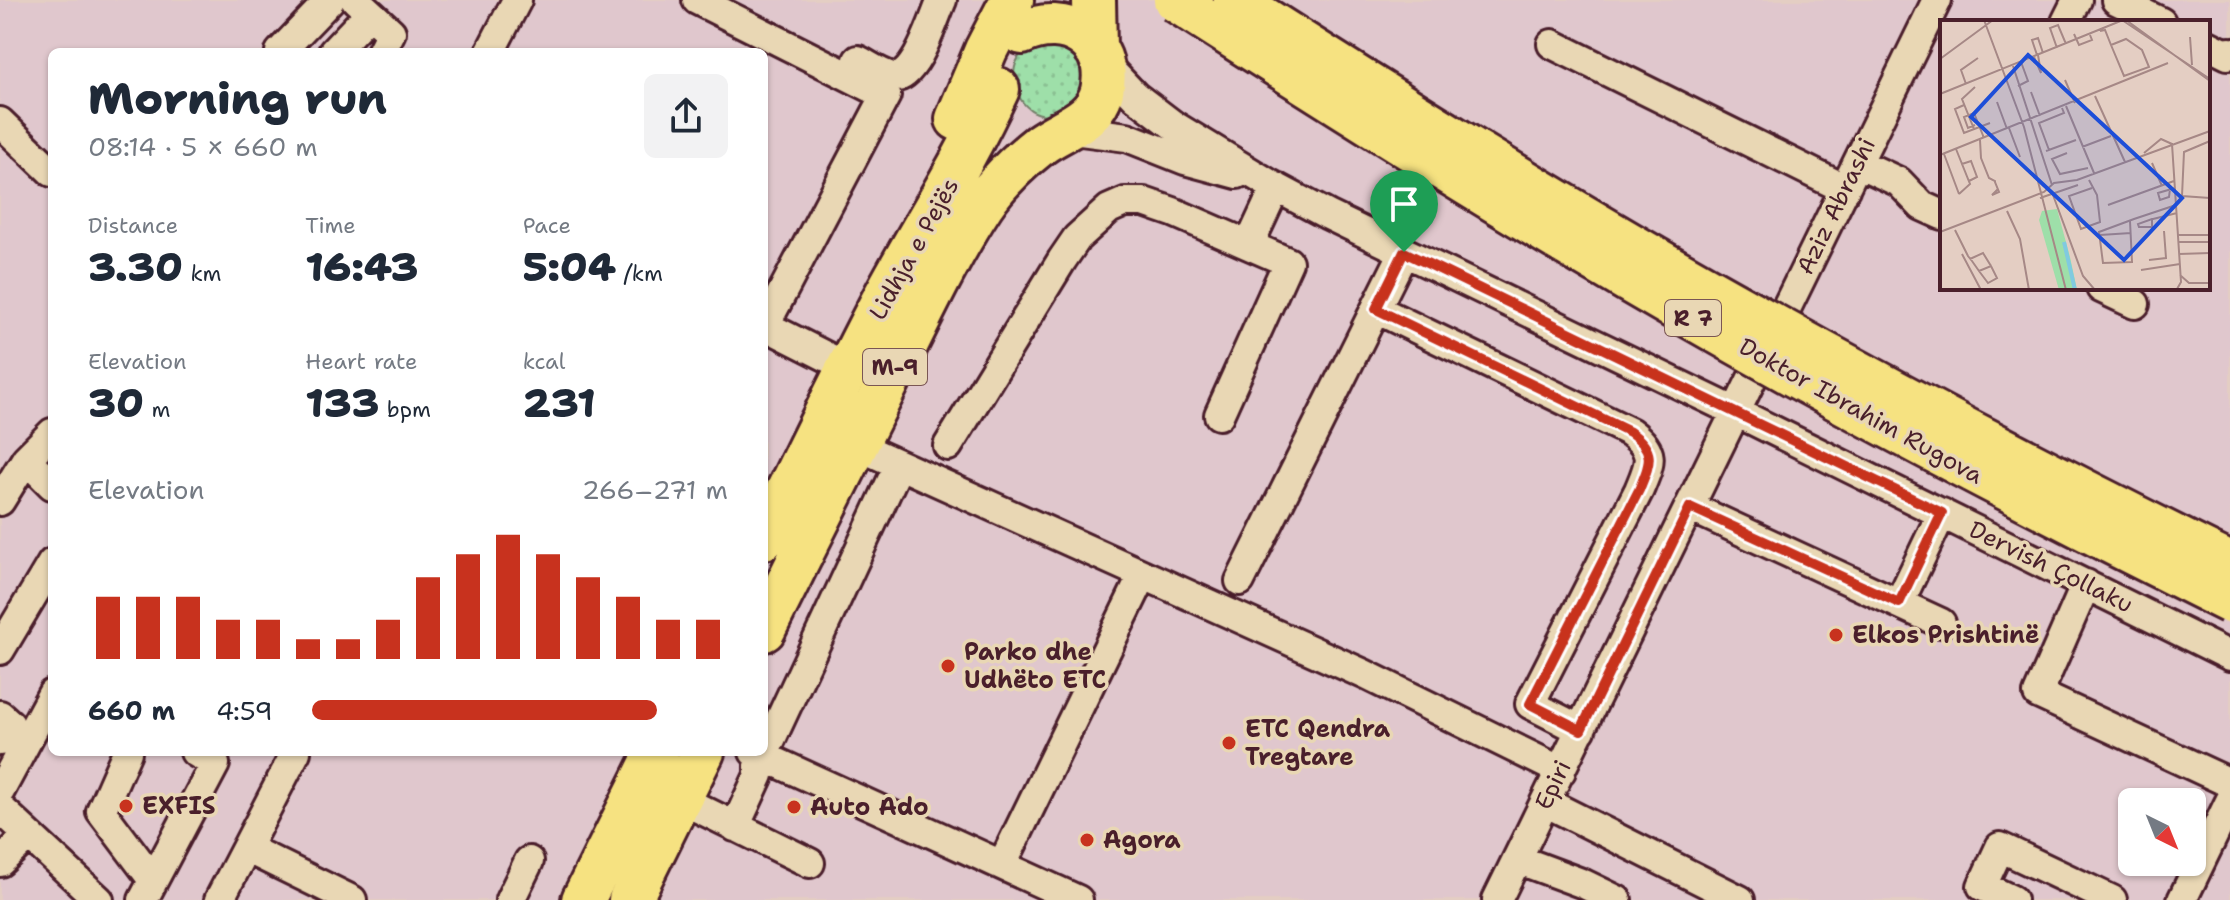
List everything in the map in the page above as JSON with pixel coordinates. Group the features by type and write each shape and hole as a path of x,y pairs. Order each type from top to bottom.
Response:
{"highway":[{"name":"Lidhja e Pejës","path":"768,622 940,278 978,211 1006,175 1063,129 1081,121 1094,109 1104,76 1098,53 1094,0"},
{"name":"Doktor Ibrahim Rugova","path":"1175,0 1404,146 1719,333 2053,515 2230,602"},
{"name":"Doktor Ibrahim Rugova","path":"1235,0 1422,119 1734,304 2069,485 2230,564"},
{"name":"Lidhja e Pejës","path":"768,530 885,296 959,168 998,89 1001,57 1026,11"},
{"path":"885,296 986,50 1026,11 1034,27 1061,25 1086,37 1098,53"},
{"path":"998,89 1003,102 1021,122 1033,128 1063,129"},
{"path":"583,900 655,756"},
{"path":"630,900 702,767"}],"street":[{"path":"284,48 330,0"},
{"path":"492,48 517,0"},
{"path":"697,0 886,95 768,320"},
{"path":"741,0 892,77 903,76 912,68 942,0"},
{"name":"Aziz Abrashi","path":"1736,412 1937,0"},
{"path":"2067,20 2077,0"},
{"path":"2116,0 2157,20"},
{"path":"339,48 374,24"},
{"path":"1552,44 1845,189"},
{"path":"2210,46 2228,55 2230,52"},
{"path":"1098,53 1135,96 1156,113 1272,185"},
{"path":"0,122 48,168"},
{"path":"1063,129 1127,137 1185,160 1272,185"},
{"path":"1858,163 1899,182 1922,206 1940,214"},
{"path":"1249,245 1272,185"},
{"name":"Dervish Çollaku","path":"1272,185 2230,656"},
{"path":"948,446 1077,238 1109,209 1125,202 1144,202 1288,262 1219,415"},
{"path":"1240,581 1404,252"},
{"path":"2105,290 2135,304"},
{"path":"1376,309 1630,432 1648,448 1650,459 1639,490 1530,704 1581,730"},
{"path":"768,328 849,368"},
{"name":"Epiri","path":"1497,900 1736,412"},
{"path":"0,501 26,459 48,437"},
{"path":"856,445 1364,674 1561,771"},
{"path":"26,459 48,481"},
{"path":"768,736 899,465"},
{"path":"1690,507 1941,623"},
{"path":"1899,603 1942,513"},
{"path":"0,650 48,570"},
{"path":"1002,865 1143,575"},
{"path":"2086,584 2038,694 2230,783"},
{"path":"0,791 48,701"},
{"path":"0,715 10,724 0,741"},
{"path":"768,748 1078,900"},
{"path":"125,756 101,811 148,890"},
{"path":"148,890 215,764 202,756"},
{"path":"219,900 294,756"},
{"path":"735,827 759,775 761,756"},
{"path":"702,767 735,827 810,863"},
{"path":"2182,900 2230,801"},
{"path":"1545,802 1740,900"},
{"path":"0,808 99,900"},
{"path":"0,862 29,835"},
{"path":"2012,900 1982,886 2000,847 2112,900"},
{"path":"246,848 352,900"},
{"path":"1517,859 1617,900"},
{"path":"510,900 529,861"}],"shaded area":[{"path":"0,0 2230,0 2230,900 0,900"}],"green space":[{"path":"1051,39 1083,56 1085,93 1058,113 1041,114 1031,110 1017,92 1015,68 1027,48"}],"place":[{"name":"Elkos Prishtinë","path":"1836,635"},
{"name":"Parko dhe Udhëto ETC","path":"948,666"},
{"name":"ETC Qendra Tregtare","path":"1229,743"},
{"name":"EXFIS","path":"126,806"},
{"name":"Auto Ado","path":"794,807"},
{"name":"Agora","path":"1087,840"}],"route":[{"path":"1404,252 1942,513 1899,603 1690,507 1581,730 1530,704 1639,490 1650,459 1648,448 1630,432 1376,309 1404,252"}]}
